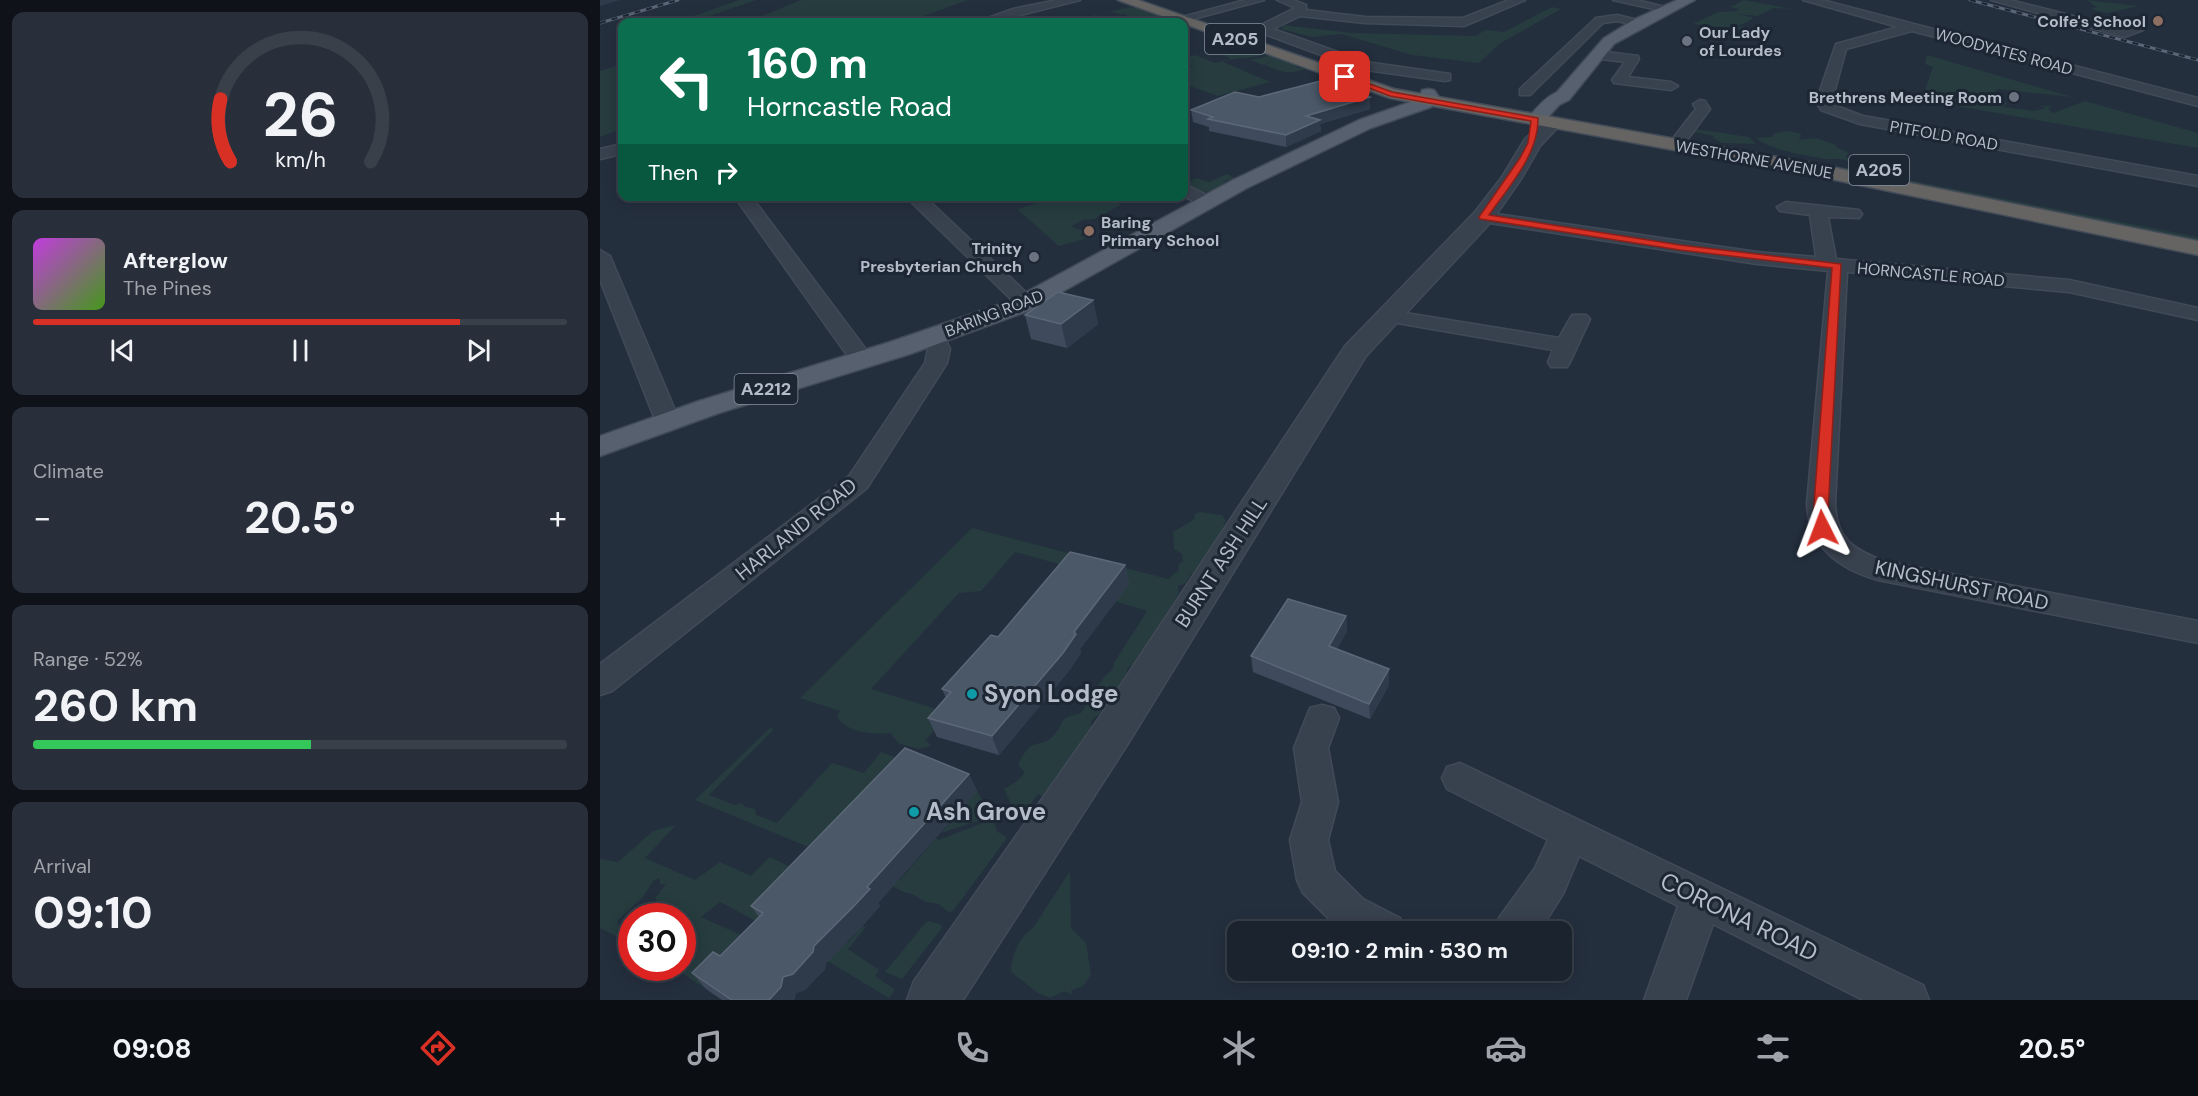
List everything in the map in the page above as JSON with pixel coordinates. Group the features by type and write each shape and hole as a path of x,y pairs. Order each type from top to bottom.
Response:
{"highway":[{"name":"A205","path":"1125,0 1167,18"},
{"name":"A205","path":"1188,26 1345,77 1425,97"},
{"name":"A205","path":"1345,77 1390,102"},
{"name":"WESTHORNE AVENUE","path":"1425,97 1550,113 1864,167 2198,233"},
{"name":"WESTHORNE AVENUE","path":"1550,113 2198,248"}],"main road":[{"path":"1550,113 1609,41 1640,22 1688,0"},
{"name":"BARING ROAD","path":"1368,122 1390,102 1425,97"},
{"name":"BARING ROAD","path":"600,447 668,422 862,360 1026,303 1109,259 1207,202 1368,122 1425,97"}],"street":[{"path":"995,18 1017,11 1074,0"},
{"path":"1186,18 1258,0"},
{"path":"1283,0 1302,7 1298,12 1263,28 1364,66 1393,72 1445,76"},
{"path":"1298,12 1365,20 1464,22 1519,0"},
{"path":"1619,0 1667,9"},
{"name":"WOODYATES ROAD","path":"1809,0 2198,102"},
{"path":"1997,0 2124,33 2137,30"},
{"path":"1839,8 1865,2"},
{"path":"1525,92 1600,20 1617,18 1640,22"},
{"name":"PITFOLD ROAD","path":"1911,27 1840,47 1823,102 1826,106 1860,120 2198,181"},
{"path":"1598,55 1633,59 1619,80 1671,86"},
{"path":"1682,137 1703,109 1700,104"},
{"name":"BURNT ASH HILL","path":"933,1000 1051,828 1354,352 1484,217 1511,179 1532,143 1532,130 1550,113"},
{"path":"600,154 618,150"},
{"path":"1188,191 1207,202"},
{"path":"746,201 862,360"},
{"path":"918,201 1026,303"},
{"path":"1786,207 1853,214"},
{"name":"KINGSHURST ROAD","path":"1818,211 1832,266 1821,504 1822,528 1833,544 1852,559 1878,570 2198,632"},
{"name":"HORNCASTLE ROAD","path":"1484,217 1680,248 1832,266 2069,286 2198,314"},
{"path":"600,256 668,422"},
{"path":"1387,316 1562,355 1579,319"},
{"name":"HARLAND ROAD","path":"600,682 858,482 936,363 939,349 934,336"},
{"path":"1322,718 1311,747 1320,802 1309,840 1317,880 1329,895 1349,912 1366,921"},
{"name":"CORONA ROAD","path":"1460,778 1908,1000"},
{"path":"1523,921 1549,881 1570,834"},
{"path":"1665,1000 1701,899"}],"green space":[{"path":"739,0 756,0 704,18 688,18"},
{"path":"801,0 968,0 918,18 757,18"},
{"path":"1744,0 1792,9 1774,8 1757,16 1737,14 1754,18 1738,26 1754,29 1752,31 1693,24 1718,12 1737,11 1739,9 1730,7"},
{"path":"2087,0 2139,6 2107,13 2091,9 2097,7"},
{"path":"1130,7 1152,10 1153,14 1161,15 1157,16 1160,18 1135,18 1135,16 1130,18 1123,13 1122,15 1113,12 1096,15 1098,18 1083,18"},
{"path":"1552,7 1561,9 1499,44 1479,63 1412,55 1341,34 1312,37 1281,29 1284,25 1351,33 1476,36 1485,30 1504,32"},
{"path":"1236,45 1267,53 1223,62 1270,82 1218,96 1188,85 1188,68 1193,66 1188,65 1188,57 1195,55 1215,63 1231,59 1221,53 1234,48 1215,50"},
{"path":"1273,55 1296,61 1297,68 1307,68 1286,72 1265,65 1273,62 1263,65 1250,60"},
{"path":"1927,55 2072,97 1997,89 1992,100 2007,103 2004,107 2034,111 2046,108 2040,105 2052,107 2048,109 2053,113 2085,101 2198,133 2198,148 1922,100 1933,67 1925,64"},
{"path":"618,65 618,130 600,137 600,71"},
{"path":"1605,125 1852,169 2198,237 2198,243 1603,127"},
{"path":"1695,129 1749,137 1756,144 1722,143 1713,138 1714,136 1694,132"},
{"path":"1789,131 1801,134 1799,140 1816,138 1836,145 1849,153 1845,157 1848,159 1875,157 1884,162 1897,162 1903,167 1896,168 1873,161 1869,162 1871,166 1863,166 1843,159 1807,156 1778,149 1756,138 1772,137 1775,133"},
{"path":"1227,174 1235,178 1224,181 1225,185 1210,191 1201,191 1188,185 1188,182 1196,178 1209,182"},
{"path":"1043,201 1116,201 1121,205 1094,219 1083,220 1071,226 1085,232 1079,235 1087,238 1059,246 1017,209"},
{"path":"1200,512 1222,515 1226,521 1211,555 1198,567 1197,571 1190,575 1186,583 1178,586 1179,593 1143,656 1127,669 1125,681 1106,709 1091,721 1092,736 1048,799 1038,794 1024,812 1011,804 1004,789 1025,773 1018,765 1023,755 1032,746 1053,736 1064,720 1081,713 1104,677 1113,669 1114,663 1147,611 1114,601 1066,566 1015,552 981,591 959,593 871,689 943,711 967,691 927,739 924,738 931,746 918,749 898,743 891,733 861,732 841,722 837,716 840,711 800,698 972,528 1168,579 1179,570 1178,565 1183,561 1182,554 1174,549 1173,532 1195,519 1194,515"},
{"path":"770,728 774,729 709,795 735,805 741,803 745,807 755,809 756,815 777,823 832,763 864,773 881,752 914,765 883,874 900,880 936,838 939,840 993,819 997,831 1007,838 953,911 948,912 939,904 926,902 835,858 695,800"},
{"path":"977,791 992,816 941,833"},
{"path":"675,826 645,858 695,880 720,862 751,876 770,857 807,875 756,921 720,902 701,917 739,934 755,935 706,989 694,981 696,981 696,903 658,903 655,898 666,884 660,885 660,878 654,880 636,903 618,903 618,937 600,928 600,859 618,862 653,831"},
{"path":"1070,871 1071,928 1086,943 1091,975 1083,986 1072,990 1071,995 1064,991 1050,998 1038,993 1011,972 1011,966 1020,942 1033,928"},
{"path":"927,921 940,924 942,928 902,979 885,972"},
{"path":"862,926 866,927 848,949 879,970 875,976 895,990 889,998 821,957 845,941 848,942"}],"building":[{"path":"1328,79 1367,91 1361,93 1370,97 1306,116 1320,120 1286,135 1208,119 1213,117 1191,110 1235,92 1259,97"},
{"path":"1058,292 1093,300 1061,324 1025,315"},
{"path":"1070,552 1125,565 1074,632 1076,634 1063,653 992,736 928,718 951,692 942,689 991,635 998,637"},
{"path":"1288,599 1346,616 1329,646 1389,669 1369,704 1251,656"},
{"path":"905,748 969,774 867,887 870,889 814,946 813,952 793,974 783,977 781,987 769,1000 732,1000 696,976 696,969 713,952 720,956 763,913 751,906"}],"railway":[{"path":"600,23 678,0"},
{"path":"1970,0 2198,60"}],"place":[{"name":"Colfe's School","path":"2158,21"},
{"name":"Our Lady of Lourdes","path":"1687,41"},
{"name":"Brethrens Meeting Room","path":"2014,97"},
{"name":"Baring Primary School","path":"1089,231"},
{"name":"Trinity Presbyterian Church","path":"1034,257"},
{"name":"Syon Lodge","path":"972,694"},
{"name":"Ash Grove","path":"914,812"}],"route":[{"path":"1345,77 1390,93 1536,120 1531,134 1532,143 1524,158 1484,217 1680,248 1838,266 1821,504 1822,528"}]}
